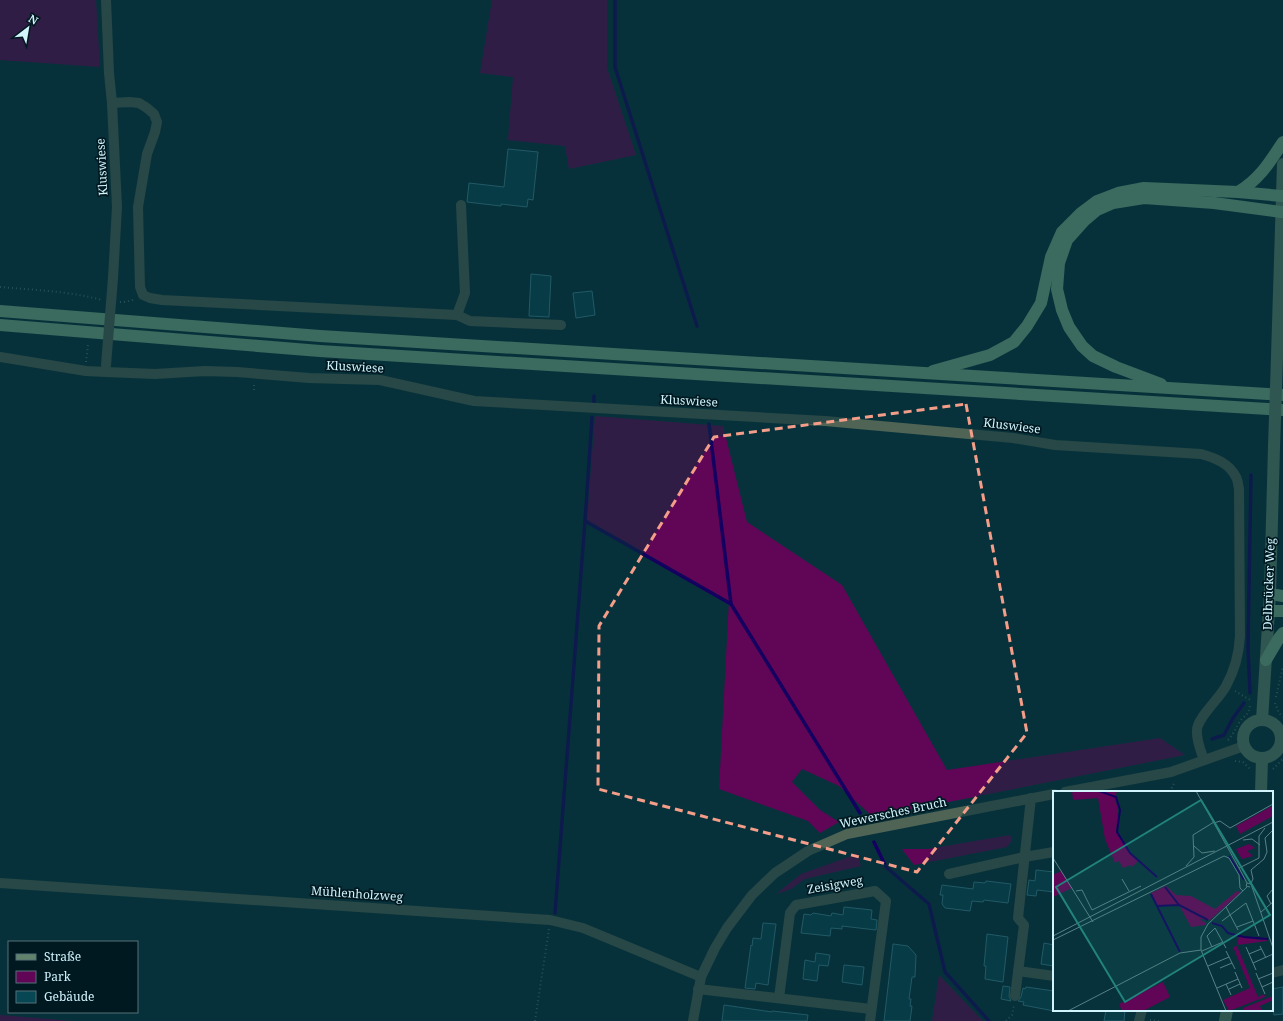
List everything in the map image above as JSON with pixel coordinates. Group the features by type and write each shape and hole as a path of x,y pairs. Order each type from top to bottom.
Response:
{"highway":[{"path":"1238,192 1249,186 1266,168 1283,142"},
{"path":"925,374 990,355 1014,342 1028,326 1041,303 1051,257 1062,232 1081,213 1097,201 1118,193 1144,188 1238,192 1282,204"},
{"path":"1174,388 1102,361 1093,356 1082,346 1069,327 1062,310 1057,289 1059,263 1068,240 1084,221 1097,210 1113,202 1144,198 1214,203 1282,204"},
{"path":"0,311 320,336 1283,395"},
{"path":"0,326 320,350 1283,410"},
{"path":"1270,594 1283,596"},
{"path":"1269,611 1283,611"},
{"path":"1266,660 1278,638 1283,633"}],"street":[{"name":"Kluswiese","path":"106,0 117,207 106,369 156,374 205,371 309,378 380,380 474,401 825,421 1013,438 1055,445 1201,454 1215,458 1228,467 1236,477 1239,489 1240,636 1238,655 1234,671 1219,698 1204,716 1197,729 1198,744 1204,760"},
{"path":"112,103 139,103 154,114 157,122 147,154 138,207 140,287 143,295 162,300 457,315 470,321 561,325"},
{"name":"Delbrücker Weg","path":"1262,720 1270,594 1283,164"},
{"path":"457,315 465,293 461,205"},
{"path":"0,357 86,371 106,369"},
{"path":"1262,720 1267,721 1277,727 1282,738 1278,750 1268,758 1262,759 1251,755 1246,751 1242,740 1246,728 1250,724 1262,720"},
{"path":"1070,791 1171,772 1244,746"},
{"path":"1262,759 1262,791"},
{"name":"Wewersches Bruch","path":"694,1021 701,977 715,948 727,928 752,895 776,873 808,851 847,834 1053,794"},
{"path":"1015,996 1024,925 1018,918 1031,798"},
{"path":"949,874 1024,857 1053,852"},
{"name":"Mühlenholzweg","path":"0,883 550,920 583,928 701,977"},
{"name":"Zeisigweg","path":"779,998 790,913 796,906 875,892 886,901 870,1021"},
{"path":"1273,973 1283,970"},
{"path":"1018,971 1053,976"},
{"path":"698,989 871,1009"},
{"path":"1139,1021 1142,1011"},
{"path":"1225,1021 1228,1011"}],"path":[{"path":"0,287 61,292 83,295 103,301"},
{"path":"117,302 136,299 143,295"},
{"path":"86,363 88,345"},
{"path":"1283,666 1275,702 1279,713 1283,717"},
{"path":"1223,743 1228,741 1235,732 1239,722 1249,712 1251,701 1226,686"},
{"path":"1230,759 1243,762 1253,772"},
{"path":"535,1021 550,920"},
{"path":"1006,1021 1012,1015 1015,996"}],"highlighted area":[{"path":"966,404 1027,733 917,872 598,789 599,626 714,437"}],"green space":[{"path":"0,0 96,0 100,67 0,60"},
{"path":"492,0 607,0 607,68 636,155 569,169 565,146 508,140 513,77 480,73"},
{"path":"595,416 723,426 747,522 842,585 947,770 1160,738 1185,755 873,817 839,786 802,769 792,782 820,810 839,822 820,833 808,821 719,789 729,601 587,520"},
{"path":"1010,835 1012,840 1007,847 914,865 902,849 928,849"},
{"path":"857,854 861,866 805,879 791,889 776,894 801,874"},
{"path":"939,975 983,1021 932,1021"},
{"path":"0,1015 73,1021 0,1021"}],"building":[{"path":"508,149 538,152 533,200 528,199 527,207 467,202 469,183 504,187"},
{"path":"531,274 551,276 549,317 529,316"},
{"path":"592,291 595,315 576,318 573,293"},
{"path":"1036,870 1053,872 1053,892 1037,890 1036,896 1027,895 1029,880 1035,881"},
{"path":"986,881 1011,884 1008,903 984,900 983,902 972,901 970,911 945,908 942,904 943,895 940,895 942,885 973,889 974,882 985,883"},
{"path":"844,907 872,910 871,919 877,920 876,930 842,926 842,929 831,928 830,936 801,933 804,914 811,915 813,913 831,916 832,913 843,915"},
{"path":"763,923 776,924 768,985 756,983 755,989 745,988 751,945 752,946 753,938 761,939"},
{"path":"987,934 1008,937 1003,982 985,979 986,966 984,966"},
{"path":"1044,943 1053,945 1053,966 1041,964"},
{"path":"893,944 908,946 916,955 915,977 912,977 909,999 911,999 910,1006 912,1006 910,1021 884,1021"},
{"path":"816,953 830,955 828,966 819,965 817,981 803,979 805,960 815,962"},
{"path":"844,965 864,967 862,985 842,982"},
{"path":"1003,986 1010,987 1009,996 1011,1001 1001,999"},
{"path":"1026,987 1053,991 1053,1011 1023,1005 1024,1002 1018,1001 1021,997 1023,988 1025,989"},
{"path":"1283,987 1283,1014 1274,1015 1273,989"},
{"path":"724,1005 772,1012 808,1015 807,1021 722,1021"},
{"path":"1106,1011 1125,1011 1124,1021 1104,1021"}],"waterway":[{"path":"615,0 615,67 697,326"},
{"path":"594,396 594,403"},
{"path":"592,417 585,521 731,604"},
{"path":"709,424 731,604 860,813"},
{"path":"1250,693 1248,648 1251,475"},
{"path":"555,913 585,521"},
{"path":"1212,739 1224,735 1233,718 1244,703"},
{"path":"874,842 886,867 929,904 945,972 989,1021"}]}
